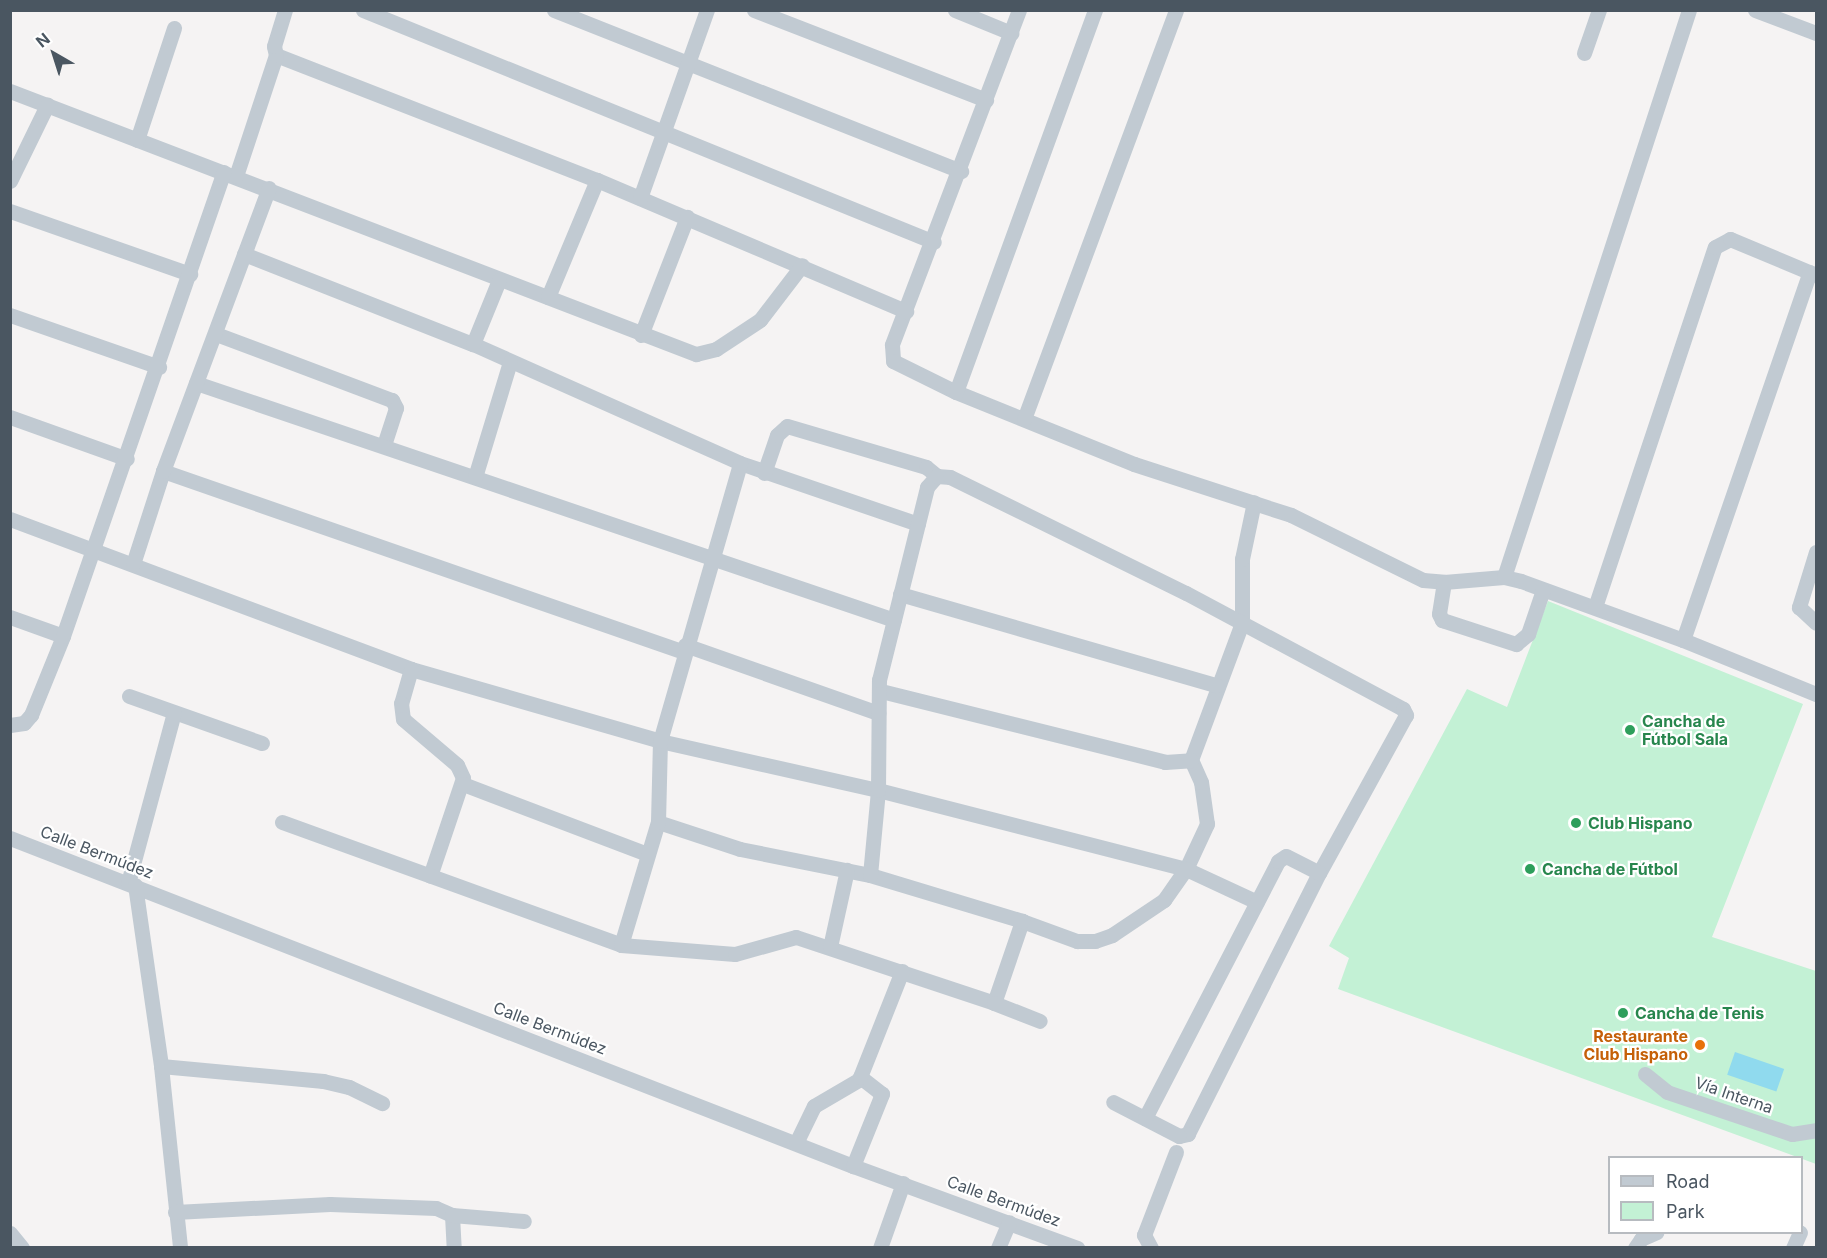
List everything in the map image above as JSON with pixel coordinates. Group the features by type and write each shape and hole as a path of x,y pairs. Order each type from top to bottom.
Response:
{"street":[{"path":"10,724 24,723 31,715 63,636 190,274 276,55 274,46 285,10"},
{"path":"363,10 934,242"},
{"path":"554,10 960,171"},
{"path":"640,198 706,10"},
{"path":"754,10 986,100"},
{"path":"955,10 1011,33"},
{"path":"1019,10 934,242 892,345 893,361 956,392 1134,464 1291,515 1423,580 1444,582 1504,577 1595,607 1816,692"},
{"path":"956,392 1095,10"},
{"path":"1024,419 1176,10"},
{"path":"1584,53 1599,10"},
{"path":"1504,577 1689,10"},
{"path":"1755,10 1794,17 1816,33"},
{"path":"137,140 174,28"},
{"path":"276,55 597,180 906,311"},
{"path":"10,91 269,188 641,335 696,354 716,349 760,320 802,265"},
{"path":"10,181 46,105"},
{"path":"548,297 597,180"},
{"path":"133,564 163,471 269,188"},
{"path":"10,211 190,274"},
{"path":"641,335 687,217"},
{"path":"1595,607 1715,247 1730,239 1813,274 1683,640"},
{"path":"244,254 472,344 764,473 918,524"},
{"path":"472,344 500,280"},
{"path":"10,315 159,367"},
{"path":"216,334 392,400 396,408 384,445"},
{"path":"475,477 510,362"},
{"path":"196,383 894,620"},
{"path":"10,417 127,459"},
{"path":"764,473 777,435 787,426 926,467 937,476 950,477 1242,622 1406,712 1319,873 1188,1134 1179,1136 1113,1102"},
{"path":"621,945 658,822 660,741 684,648 740,463"},
{"path":"163,471 878,713"},
{"path":"870,875 878,790 878,713 881,691 879,680 927,487 937,476"},
{"path":"658,822 740,849 870,875 1077,940 1095,941 1112,935 1164,900 1186,869 1207,825 1201,782 1191,760 1216,685 1242,622 1242,559 1246,525 1254,502"},
{"path":"10,519 411,669 660,741 878,790 1186,869 1257,902"},
{"path":"1816,552 1799,607 1816,623"},
{"path":"1444,582 1438,614 1442,620 1516,644 1528,634 1543,590"},
{"path":"900,594 1216,685"},
{"path":"10,617 63,636"},
{"path":"411,669 401,703 403,719 457,765 463,784 430,876"},
{"path":"881,691 1165,762 1191,760"},
{"path":"129,696 262,743"},
{"path":"174,713 131,884 161,1066 180,1248"},
{"path":"463,784 647,854"},
{"path":"282,822 621,945 735,954 796,937 902,971 1040,1021"},
{"name":"Calle Bermúdez","path":"10,838 853,1166 1009,1222 1068,1246"},
{"path":"1145,1118 1281,858 1286,856 1319,873"},
{"path":"830,947 847,870"},
{"path":"994,1003 1022,921"},
{"path":"796,1143 814,1106 860,1079 902,971"},
{"path":"161,1066 323,1081 349,1087 382,1103"},
{"name":"Vía Interna","path":"1645,1074 1667,1092 1792,1134 1816,1130"},
{"path":"853,1166 882,1094 860,1079"},
{"path":"1150,1248 1144,1235 1176,1152"},
{"path":"880,1248 903,1183"},
{"path":"176,1212 330,1204 436,1208 452,1215 524,1221"},
{"path":"452,1215 454,1248"},
{"path":"998,1248 1009,1222"},
{"path":"10,1233 22,1248"},
{"path":"1635,1248 1641,1239 1654,1234"},
{"path":"1793,1248 1799,1234"}],"green space":[{"name":"Club Hispano","path":"1548,601 1803,704 1712,937 1816,971 1816,1164 1803,1159 1803,1156 1794,1156 1338,989 1349,958 1329,946 1467,689 1507,707"}],"water":[{"path":"1735,1052 1784,1069 1776,1092 1727,1075"}],"place":[{"name":"Cancha de Fútbol Sala","path":"1630,730"},
{"name":"Club Hispano","path":"1576,823"},
{"name":"Cancha de Fútbol","path":"1530,869"},
{"name":"Cancha de Tenis","path":"1623,1013"},
{"name":"Restaurante Club Hispano","path":"1700,1045"}]}
